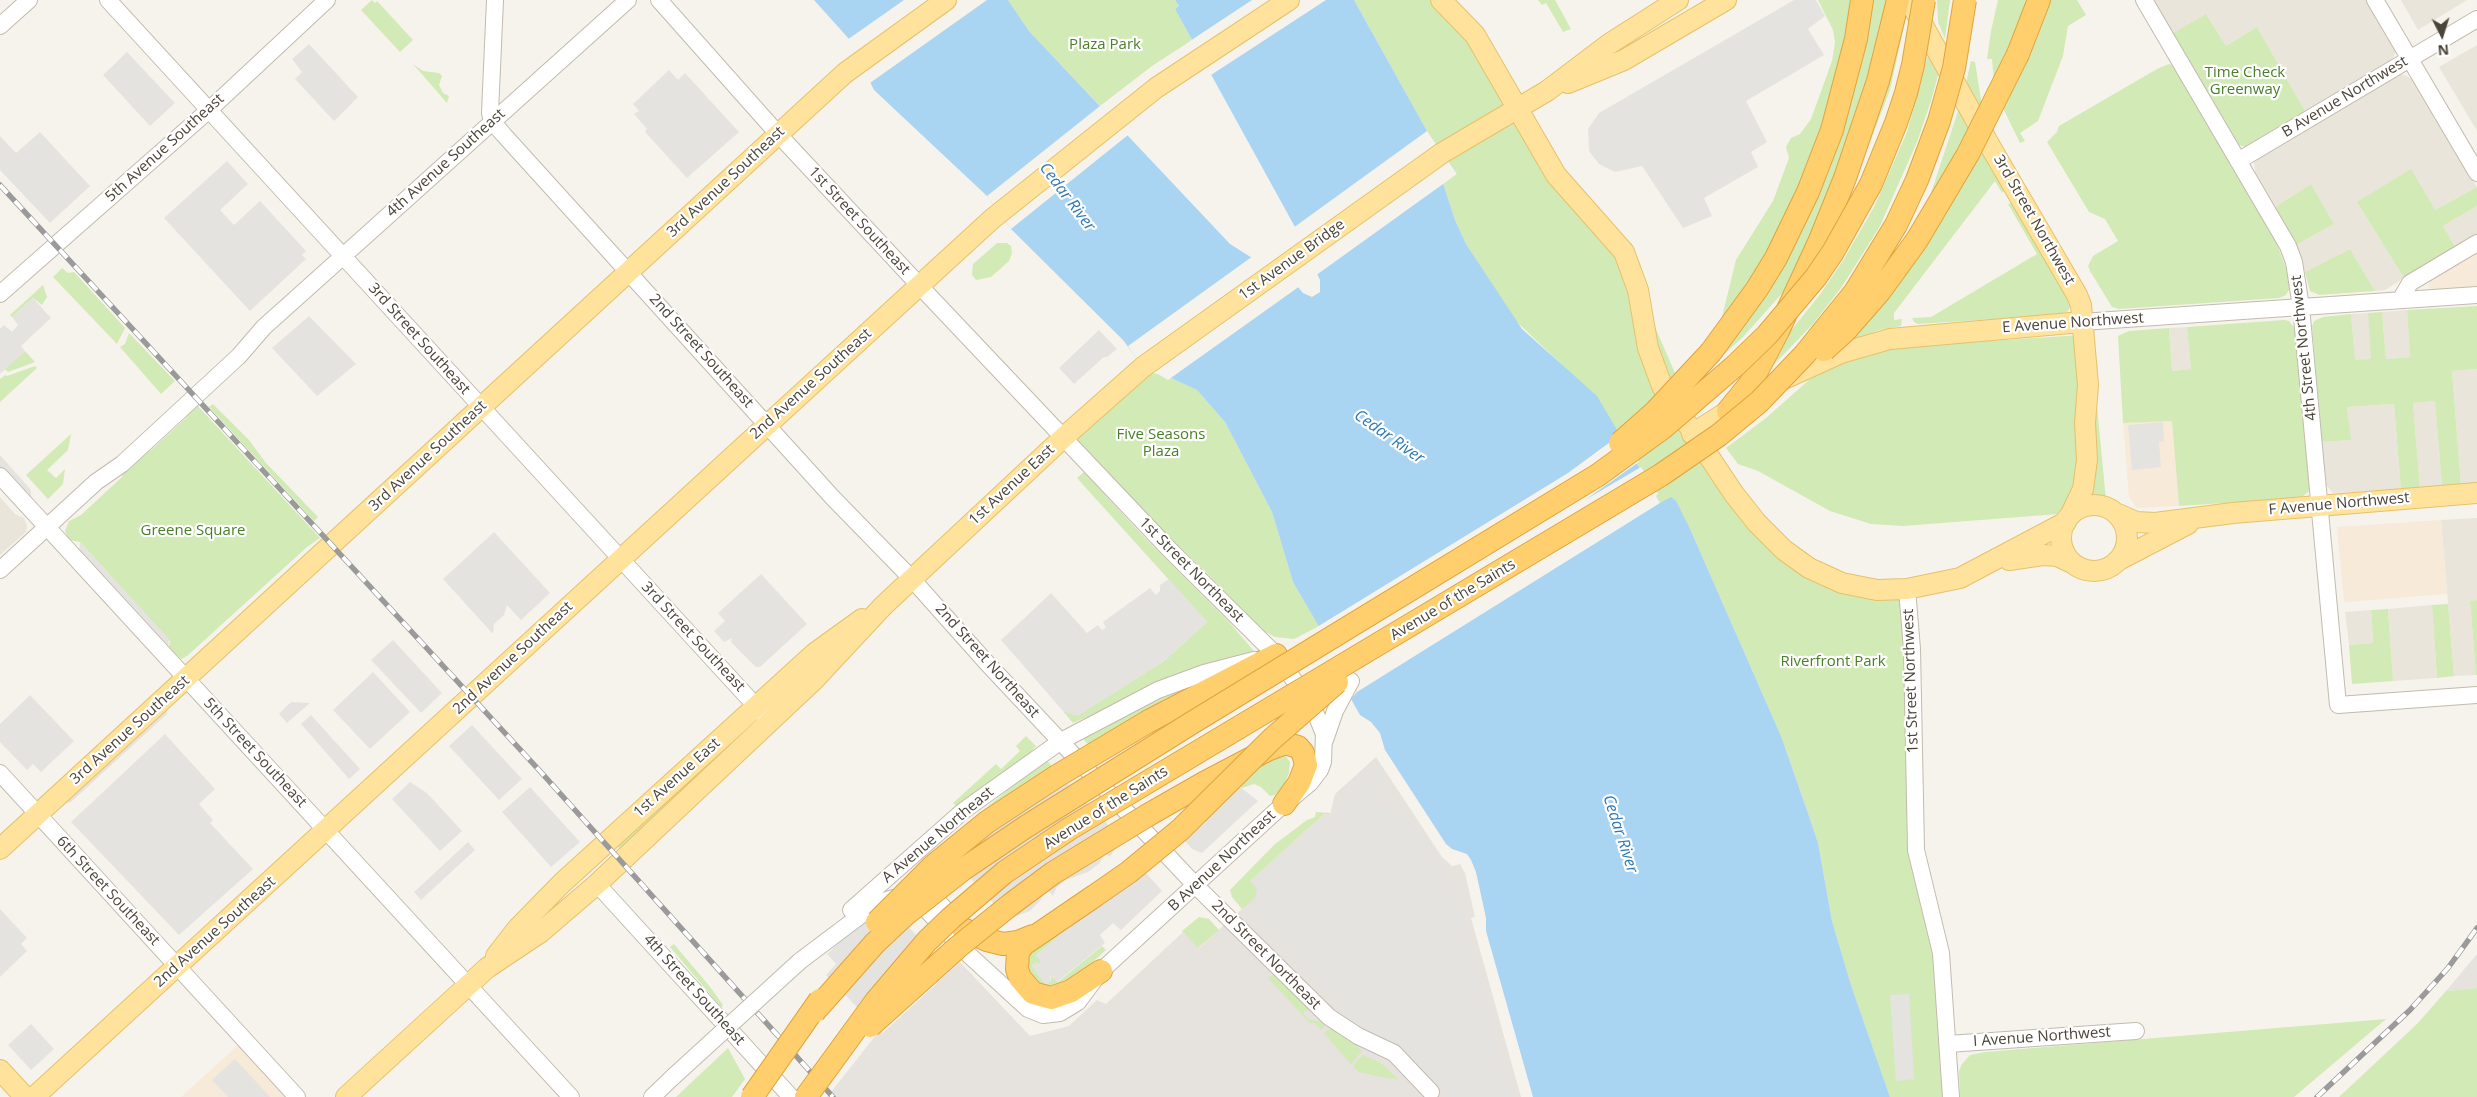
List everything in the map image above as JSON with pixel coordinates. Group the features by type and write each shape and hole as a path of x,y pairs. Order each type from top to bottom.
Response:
{"highway":[{"path":"1510,530 1635,430 1678,389 1711,352 1757,289 1776,258 1808,192 1832,130 1848,72 1862,0"},
{"path":"1728,411 1750,384 1778,331 1845,178 1886,52 1898,0"},
{"name":"Avenue of the Saints","path":"814,1012 887,931 962,870 1027,826 1190,724 1598,475 1664,427 1736,365 1798,299 1843,234 1871,184 1896,123 1913,65 1924,0"},
{"name":"Avenue of the Saints","path":"806,1097 876,1000 927,941 950,918 1005,872 1069,829 1661,475 1719,435 1775,387 1805,354 1855,292 1876,261 1908,202 1930,149 1947,96 1958,48 1965,0"},
{"path":"1775,387 1832,344 1898,268 1948,191 2018,54 2040,0"},
{"path":"963,929 987,940 1003,944 1018,942 1033,936 1093,897 1129,872 1180,830 1295,718 1398,633"},
{"path":"752,1097 814,1012 840,966 856,945 933,866 1007,808 1149,721 1276,655"},
{"path":"1204,783 1314,707"},
{"path":"835,1055 958,947 1053,872 1204,783 1278,745 1292,744 1303,753 1306,765 1299,783 1284,804"},
{"path":"1033,936 1018,952 1016,960 1020,978 1034,992 1051,998 1059,996 1101,971"}],"main road":[{"name":"3rd Avenue Southeast","path":"0,849 778,134 856,64 946,0"},
{"name":"2nd Avenue Southeast","path":"34,1097 995,216 1114,120 1193,63 1289,0"},
{"name":"1st Street Northwest","path":"1441,0 1475,35 1556,175 1624,252 1638,290 1648,348 1656,374 1692,434 1740,501 1784,550 1809,568 1842,583 1877,590 1907,590"},
{"path":"1547,91 1609,44 1678,0"},
{"path":"1547,91 1624,60 1726,0"},
{"name":"3rd Street Northwest","path":"1909,0 1990,146 2077,295 2082,322 2088,385 2085,423 2087,460 2083,489 2068,518"},
{"name":"1st Avenue Bridge","path":"1143,367 1442,154 1547,91"},
{"name":"E Avenue Northwest","path":"1692,434 1777,382 1813,364 1874,342 1918,335 2082,322"},
{"name":"1st Avenue East","path":"346,1097 487,968 517,929 562,883 764,714 831,664 883,606 1064,437 1143,367"},
{"name":"3rd Street Northwest","path":"2087,460 2096,490 2113,511"},
{"name":"F Avenue Northwest","path":"2113,511 2136,522 2155,523 2202,516 2319,505 2477,493"},
{"path":"1907,590 1960,578 1990,563 2086,506 2097,505 2113,511 2124,524 2127,534 2126,546 2117,561 2104,570 2092,571 2058,556 2043,554 1990,563"},
{"name":"F Avenue Northwest","path":"2117,561 2202,516"},
{"path":"2068,518 2061,536 2062,546 2072,563"},
{"name":"1st Avenue East","path":"487,968 541,932 597,884 764,714"},
{"path":"0,1070 25,1097"}],"street":[{"path":"0,26 29,0"},
{"name":"3rd Street Southeast","path":"108,0 764,714"},
{"name":"5th Avenue Southeast","path":"0,294 208,110 328,0"},
{"path":"492,121 490,114 494,0"},
{"name":"4th Avenue Southeast","path":"0,570 96,482 129,458 239,356 264,327 628,0"},
{"name":"1st Street Southeast","path":"659,0 778,134 1064,437"},
{"name":"4th Street Northwest","path":"2144,0 2288,246 2298,279 2338,705 2477,695"},
{"path":"2375,0 2477,173"},
{"name":"B Avenue Northwest","path":"2238,161 2477,19"},
{"name":"2nd Street Southeast","path":"492,121 833,498 912,579"},
{"path":"2400,300 2410,283 2477,243"},
{"name":"E Avenue Northwest","path":"2082,322 2477,295"},
{"name":"1st Street Northeast","path":"1064,437 1168,548 1276,655 1314,707"},
{"name":"5th Street Southeast","path":"0,476 571,1097"},
{"name":"2nd Street Northeast","path":"912,579 986,662 1196,886 1333,1021 1358,1036 1394,1053 1431,1092"},
{"name":"1st Street Northwest","path":"1907,590 1912,649 1916,850 1941,953 1951,1097"},
{"name":"A Avenue Northeast","path":"652,1097 800,961 910,856 992,790 1060,741 1158,690 1204,673 1276,655"},
{"name":"B Avenue Northeast","path":"995,977 1028,1009 1036,1013 1052,1015 1070,1009 1101,971 1316,777 1323,762 1325,740 1335,711 1351,680"},
{"name":"B Avenue Northeast","path":"1314,707 1325,740"},
{"name":"6th Street Southeast","path":"0,773 297,1097"},
{"path":"910,856 910,866 916,878 963,929 995,977"},
{"name":"4th Street Southeast","path":"597,884 791,1097"},
{"path":"800,961 840,933 868,909 884,900 902,897 922,904 969,955 995,977"},
{"name":"I Avenue Northwest","path":"1948,1044 2136,1031"}],"shaded area":[{"path":"1794,0 1816,0 1825,16 1808,29 1824,55 1746,101 1767,142 1751,152 1758,167 1704,198 1712,216 1683,228 1642,166 1615,172 1599,164 1589,151 1588,129 1599,113"},
{"path":"2154,0 2367,0 2396,52 2392,60 2305,111 2257,27 2226,46 2206,14 2173,33"},
{"path":"2401,0 2467,0 2418,30"},
{"path":"309,44 358,97 334,121 295,79 302,72 292,59"},
{"path":"2477,45 2477,131 2439,67"},
{"path":"127,52 175,103 150,126 103,75"},
{"path":"669,70 678,80 685,73 739,132 687,178 645,132 647,129 634,114 639,111 633,104"},
{"path":"2399,75 2404,75 2414,80 2477,187 2435,210 2357,202 2404,278 2385,290 2375,291 2350,249 2305,272 2296,245 2334,224 2311,184 2275,207 2255,172 2254,161"},
{"path":"40,132 90,186 50,223 0,170 0,136 16,153"},
{"path":"227,161 248,184 220,210 234,225 260,201 306,251 302,255 306,259 250,311 164,218"},
{"path":"2477,206 2477,236 2456,248 2443,226"},
{"path":"2477,252 2477,287 2433,290 2428,286 2431,279"},
{"path":"33,298 51,318 21,346 25,351 0,374 0,329 4,325 12,332 18,325 12,317"},
{"path":"2407,310 2410,357 2386,359 2382,312"},
{"path":"2368,313 2372,359 2355,361 2351,314"},
{"path":"309,316 356,364 317,396 272,348"},
{"path":"2187,327 2191,369 2172,371 2169,328"},
{"path":"1099,330 1117,349 1107,357 1104,357 1074,384 1059,368"},
{"path":"2477,369 2477,484 2461,485 2452,371"},
{"path":"2435,401 2442,486 2420,488 2413,403"},
{"path":"2394,404 2401,490 2333,493 2326,485 2322,442 2350,440 2347,407"},
{"path":"2172,420 2179,506 2137,508 2129,497 2123,423"},
{"path":"2163,422 2164,441 2159,442 2161,467 2132,470 2128,425"},
{"path":"0,455 31,490 31,501 0,467"},
{"path":"0,497 15,514 24,518 27,526 26,532 0,555"},
{"path":"2477,518 2477,600 2470,601 2476,675 2454,676 2441,520"},
{"path":"2441,520 2447,594 2344,602 2337,527"},
{"path":"494,532 550,593 521,620 507,605 504,615 494,624 493,634 443,579"},
{"path":"80,542 169,639 168,650 79,553"},
{"path":"761,574 807,624 760,667 756,667 731,642 732,638 724,642 714,631 725,621 718,613"},
{"path":"1169,579 1207,622 1164,661 1078,716 1063,711 1001,640 1051,593 1087,633 1098,625 1102,630 1106,628 1103,622 1150,588 1156,595 1160,591 1160,585"},
{"path":"2432,605 2437,678 2393,681 2388,609"},
{"path":"2371,610 2373,643 2349,645 2345,612"},
{"path":"393,640 442,693 421,713 371,660"},
{"path":"373,672 410,712 370,749 333,710"},
{"path":"30,695 74,741 41,772 33,764 27,770 0,742 0,724"},
{"path":"291,702 310,703 287,723 279,714"},
{"path":"167,709 167,714 71,802 63,804"},
{"path":"311,715 360,769 349,779 301,724"},
{"path":"472,725 522,779 499,800 449,746"},
{"path":"165,734 215,789 199,804 213,820 210,823 253,869 179,935 71,822"},
{"path":"1376,757 1442,857 1452,866 1460,864 1465,873 1475,917 1471,918 1521,1097 827,1097 880,1030 883,1033 960,962 1030,1036 1069,1026 1097,1000 1106,1004 1183,932 1199,948 1243,908 1250,881 1324,814 1330,815 1335,794"},
{"path":"1375,761 1388,780 1370,798 1414,820 1452,881 1511,1097 1450,1097 1433,1078 1421,1090 1409,1085 1384,1061 1362,1051 1354,1042 1323,1021 1310,1020 1304,1014 1304,1011 1335,1004 1341,999 1342,994 1338,990 1335,996 1330,995 1252,910 1259,888 1253,881 1323,818 1329,824 1347,798 1340,792"},
{"path":"1055,770 1124,841 1115,848 1110,857 1106,854 1104,855 1100,863 1088,872 1066,880 1057,887 1053,896 1048,890 1030,911 1008,919 961,868 951,840"},
{"path":"410,782 427,793 462,831 440,851 392,799"},
{"path":"1239,786 1258,801 1202,853 1192,849 1185,841 1206,822 1204,818"},
{"path":"530,787 580,842 551,867 502,812"},
{"path":"468,842 475,850 421,900 414,892"},
{"path":"1140,866 1162,891 1121,930 1113,923 1100,935 1105,943 1057,982 1053,976 1050,976 1051,981 1046,985 1031,966 1036,962 1039,965 1041,963 1036,955"},
{"path":"0,909 27,938 21,944 27,951 0,977"},
{"path":"871,913 895,913 947,967 881,1032 826,975 836,964 827,954"},
{"path":"2477,954 2477,988 2446,991"},
{"path":"1909,994 1914,1079 1896,1081 1890,995"},
{"path":"31,1024 54,1049 31,1070 8,1045"},
{"path":"245,1039 297,1097 181,1097"},
{"path":"235,1059 270,1097 228,1097 212,1080"}],"green space":[{"path":"372,0 375,3 377,1 413,40 400,52 361,10"},
{"name":"Plaza Park","path":"1008,0 1175,0 1179,6 1175,9 1192,40 1152,66 1100,106 1029,31"},
{"name":"Riverfront Park","path":"1354,0 1441,0 1634,279 1717,469 1809,568 1907,589 1914,820 1940,951 1952,1097 1890,1097 1851,985 1832,921 1818,843 1781,736 1691,531 1660,503 1619,435 1560,363 1515,320 1466,244 1455,220 1443,183 1456,174 1427,131"},
{"path":"1538,0 1555,0 1571,29 1563,32 1546,3 1542,5"},
{"path":"1818,0 1856,0 1841,76 1799,197 1717,337 1736,260 1773,201 1789,158 1786,147 1791,138 1800,134 1811,119 1832,61 1835,42 1833,30"},
{"path":"1868,0 1891,0 1837,186 1785,290 1743,337 1698,378 1784,256"},
{"path":"1937,0 1950,0 1945,39 1938,22"},
{"path":"1998,0 2030,0 1994,82 1992,59 1987,59"},
{"path":"2047,0 2077,0 2086,15 2068,26 2063,56 2038,121 2020,133 2025,141 2020,143 2002,106"},
{"path":"1902,7 1907,13 1890,90 1855,181"},
{"name":"Time Check Greenway","path":"2206,14 2226,46 2257,27 2305,111 2245,147 2239,145 2173,33"},
{"path":"1929,51 1940,68 1931,101 1917,142 1879,228 1841,288 1813,324 1762,377 1771,350 1794,327 1821,293 1844,259 1874,207 1907,132"},
{"path":"1971,61 1975,62 1982,106 1979,112 1965,87"},
{"path":"413,64 423,71 439,73 442,76 439,85 443,93 449,96 447,103"},
{"path":"2169,64 2174,66 2277,244 2290,279 2291,286 2286,295 2279,298 2119,309 2112,307 2090,271 2088,266 2093,256 2118,241 2105,219 2089,212 2047,142 2057,132 2059,126 2157,69"},
{"path":"1960,105 1972,126 1933,195 1931,193"},
{"path":"1982,145 2005,190 2002,193 1995,181 1894,313 1894,320 1902,319 1901,326 1879,330 1849,341"},
{"path":"2411,169 2435,210 2477,187 2477,206 2443,226 2456,248 2404,278 2357,202"},
{"path":"2311,184 2334,224 2296,245 2275,207"},
{"path":"2013,203 2072,303 2067,312 2056,315 1918,324 1914,322 1912,318 1931,317 2037,254 2008,204"},
{"path":"997,243 1007,243 1011,246 1012,253 1009,261 991,277 976,280 972,275 973,264"},
{"path":"2350,249 2375,291 2319,295 2310,291 2305,272"},
{"path":"62,268 68,273 74,272 125,328 117,344 53,277"},
{"path":"43,285 47,297 42,305 33,298 12,317 10,315"},
{"path":"2477,306 2477,369 2452,371 2461,485 2442,486 2435,401 2413,403 2420,488 2401,490 2394,404 2347,407 2351,440 2322,442 2312,326 2314,321 2323,317 2351,314 2355,360 2371,359 2368,313 2382,312 2386,359 2410,357 2407,310"},
{"path":"2289,321 2296,330 2309,491 2301,498 2179,506 2172,421 2123,423 2118,336 2129,331 2169,328 2172,371 2191,369 2187,327"},
{"path":"129,333 175,381 161,394 120,347 125,344"},
{"path":"2082,335 2091,344 2106,500 2104,506 2097,511 1903,526 1871,524 1830,511 1758,471 1738,464 1726,448 1766,418 1818,372 1866,352 1909,346"},
{"path":"25,351 35,362 8,372 5,369"},
{"path":"35,366 37,368 0,402 0,379 5,375 7,376"},
{"name":"Five Seasons Plaza","path":"1144,368 1158,372 1197,390 1225,422 1272,512 1293,582 1319,626 1294,639 1275,637 1264,631 1202,568 1064,437"},
{"name":"Greene Square","path":"196,404 320,538 307,547 187,656 181,659 169,648 170,641 80,542 69,540 65,531 69,521 81,515 122,477 123,472 145,451 150,451 186,418 188,412"},
{"path":"213,404 249,440 266,463 318,517 314,521 209,407"},
{"path":"71,434 68,450 47,470 56,478 65,469 63,484 48,499 26,475"},
{"path":"1084,472 1144,537 1229,622 1254,651 1224,660 1073,723 1063,711 1078,715 1164,661 1207,622 1077,478"},
{"path":"2477,600 2477,675 2476,675 2470,601"},
{"path":"2448,604 2454,676 2437,678 2432,605"},
{"path":"2388,609 2393,681 2352,684 2349,645 2373,643 2371,610"},
{"path":"1206,679 1091,748 1084,740 1083,736 1165,695"},
{"path":"1026,736 1036,746 1030,753 957,807 953,803 996,764 1001,769 1020,751 1016,746"},
{"path":"1285,755 1290,762 1289,773 1283,787 1275,795 1270,796 1261,787 1254,784 1242,788 1239,786 1255,764"},
{"path":"1046,759 1055,770 951,840 949,838"},
{"path":"698,771 674,800 622,851 615,843"},
{"path":"1316,812 1330,813 1330,815 1324,814 1250,881 1257,889 1255,898 1242,909 1232,897 1230,890 1275,844 1307,820 1315,817"},
{"path":"1199,917 1209,919 1219,930 1198,948 1182,931"},
{"path":"1077,922 1036,955 1042,962 1038,965 1046,984 1051,981 1051,975 1058,982 1102,946 1106,950 1078,975 1058,989 1032,981 1026,962 1027,955"},
{"path":"674,944 711,988 723,1005 721,1007 670,947"},
{"path":"1274,974 1312,1007 1312,1011 1304,1014 1310,1020 1323,1021 1326,1024 1321,1030 1315,1023 1310,1023 1268,978"},
{"path":"2477,988 2477,1097 2339,1097 2417,1024 2446,991"},
{"path":"2386,1019 2294,1097 1960,1097 1959,1071 1962,1064 1970,1055 1985,1052"},
{"path":"1331,1028 1354,1042 1362,1051 1351,1064 1324,1033"},
{"path":"728,1048 745,1079 732,1097 676,1097"},
{"path":"1363,1055 1381,1063 1398,1079 1359,1072 1353,1066"}],"water":[{"name":"Cedar River","path":"814,0 1008,0 1029,31 1230,244 1298,287 1303,293 1312,297 1320,292 1320,280 1295,227 1175,9 1179,6 1175,0 1354,0 1427,131 1457,174 1443,183 1455,220 1466,244 1522,329 1597,396 1660,503 1671,497 1676,501 1691,531 1781,736 1818,843 1832,921 1851,985 1890,1097 1533,1097 1486,931 1486,918 1476,872 1471,860 1467,854 1452,849 1446,844 1385,750 1380,733 1371,722 1360,715 1351,699 1357,692 1293,582 1272,512 1225,422 1197,390 1158,372 1144,368 1123,340 1011,229 987,196 874,90 849,39"}],"pier":[{"path":"904,0 987,0 870,83 847,40"},
{"path":"1252,0 1326,0 1208,77 1190,41"},
{"path":"1100,106 1128,135 1011,229 987,196"},
{"path":"1427,131 1457,174 1315,276 1293,228"},
{"path":"1253,256 1300,286 1168,380 1158,374 1146,372 1128,346"},
{"path":"1621,434 1639,462 1585,500 1641,467 1658,494 1656,496 1660,503 1357,692 1317,627 1568,473"}],"railway":[{"path":"0,185 539,770 833,1097"},
{"path":"2317,1097 2410,1010 2448,968 2477,928"}]}
